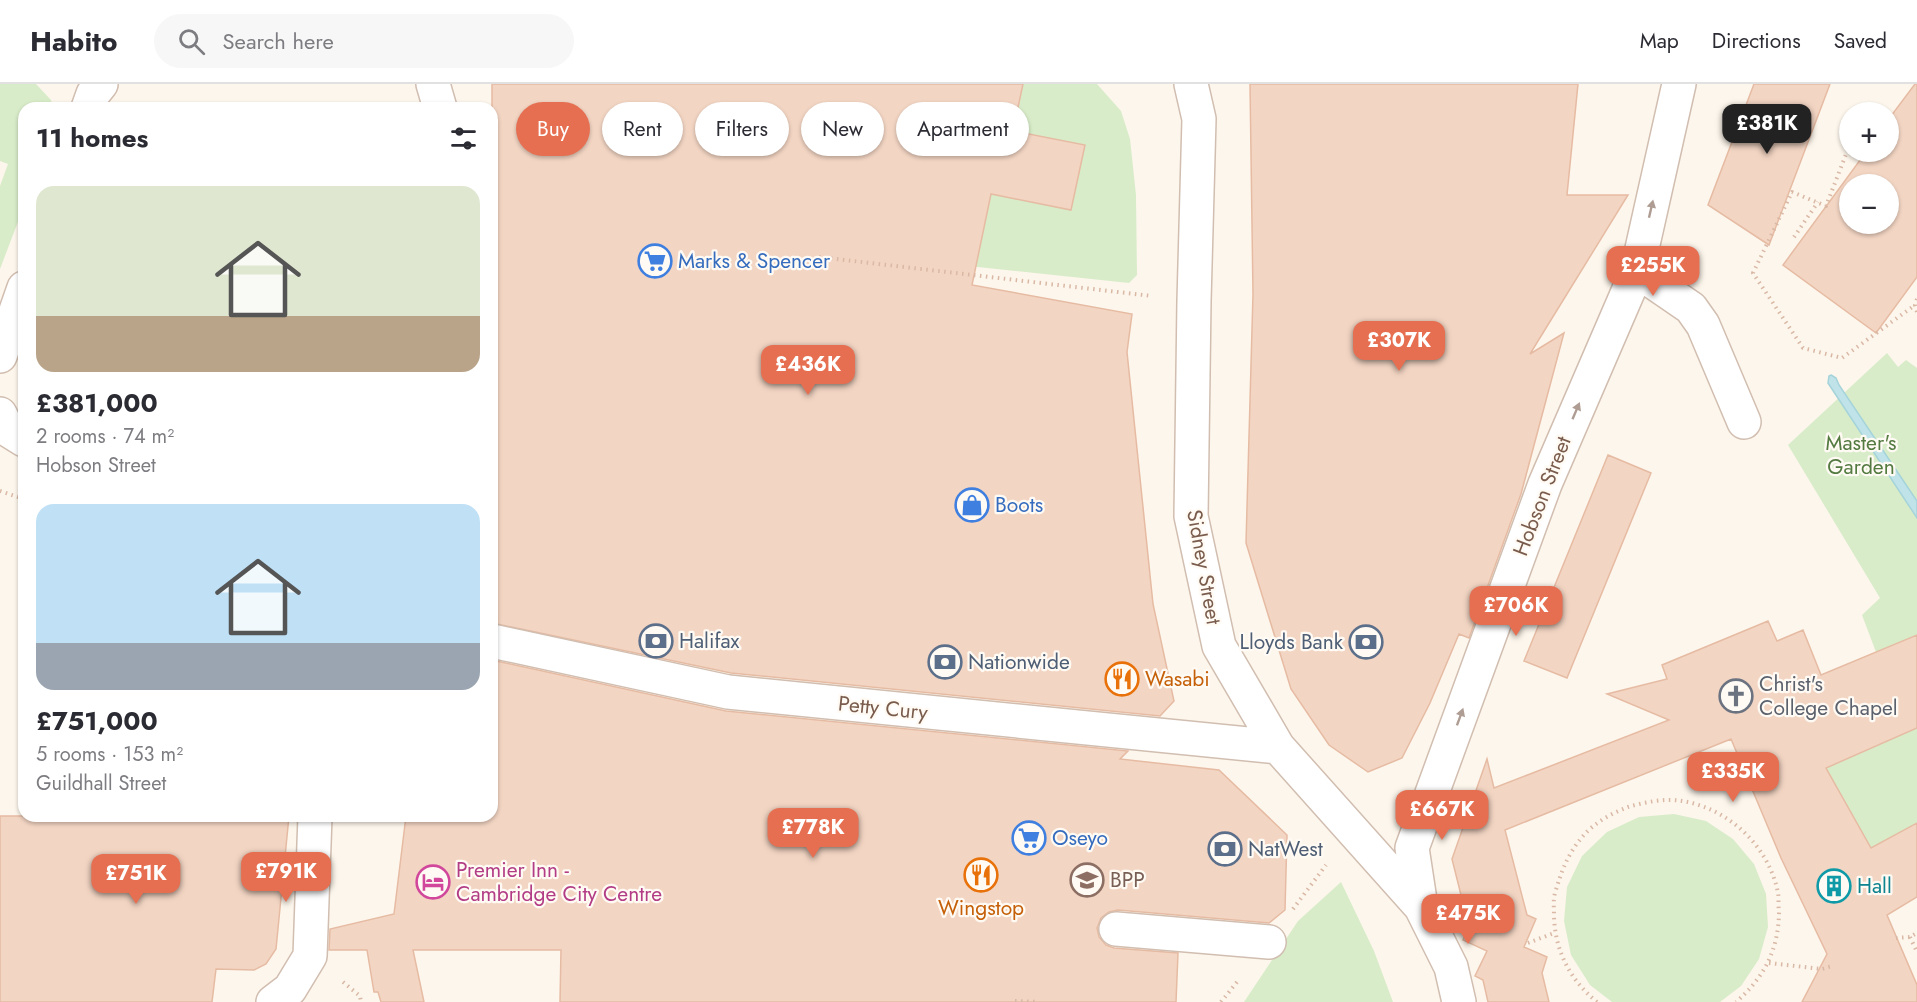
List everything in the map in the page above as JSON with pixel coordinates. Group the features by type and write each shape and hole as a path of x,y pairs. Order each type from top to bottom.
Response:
{"street":[{"path":"90,102 101,84"},
{"path":"433,84 438,102"},
{"name":"Sidney Street","path":"1191,84 1199,119 1191,516 1219,646 1278,747 1421,908"},
{"name":"Hobson Street","path":"1421,908 1412,848 1545,484 1637,271 1679,84"},
{"path":"1637,271 1691,308 1697,316 1703,325 1744,422"},
{"path":"0,356 18,305"},
{"name":"Petty Cury","path":"498,641 728,692 1278,747"},
{"path":"273,1002 290,989 310,956 315,822"},
{"path":"1421,908 1451,967 1459,1002"},
{"path":"1116,929 1269,942"}],"path":[{"path":"1843,162 1826,206 1792,192 1753,273 1803,348 1842,358 1915,305"},
{"path":"1794,237 1818,202"},
{"path":"819,257 1194,301"},
{"path":"1917,299 1915,305 1917,312"},
{"path":"0,491 18,497"},
{"path":"1597,1002 1582,990 1564,964 1554,933 1554,898 1564,863 1584,834 1612,813 1646,802 1682,800 1716,811 1745,831 1766,860 1778,893 1779,929 1769,963 1751,989 1736,1002"},
{"path":"1528,943 1554,933"},
{"path":"1896,938 1910,937 1917,933"},
{"path":"1910,937 1917,952"},
{"path":"1769,963 1822,969 1832,966"},
{"path":"1015,1000 1038,1002"}],"green space":[{"path":"0,84 36,84 52,102 18,102 18,222 0,269 0,186 8,164 0,161"},
{"path":"854,84 1097,84 1121,111 1130,139 1136,195 1137,275 1129,283 892,258 870,156 884,156 884,102 858,102"},
{"name":"Master's Garden","path":"1887,353 1898,367 1906,360 1917,368 1917,635 1876,652 1862,615 1880,598 1788,445"},
{"path":"1917,728 1917,823 1859,855 1857,836 1859,827 1798,729"},
{"path":"1674,814 1706,821 1733,839 1754,864 1766,894 1768,927 1759,959 1741,986 1720,1002 1612,1002 1590,985 1571,955 1564,921 1567,887 1582,856 1607,832 1639,817"},
{"path":"1341,882 1374,951 1393,1002 1244,1002 1298,921"}],"water":[{"path":"1831,375 1836,378 1917,501 1917,518 1828,383"}],"building":[{"path":"492,84 1023,84 1019,102 896,102 896,156 1029,156 1029,134 1085,145 1071,210 991,194 972,285 1132,314 1127,352 1153,604 1174,701 1160,716 731,673 498,624 498,102 492,102"},
{"path":"1250,84 1578,84 1567,195 1628,195 1530,354 1564,333 1521,494 1469,638 1459,634 1430,703 1402,758 1368,772 1329,745 1291,689 1246,543 1253,294"},
{"path":"1754,84 1830,84 1769,245 1708,205"},
{"path":"1917,84 1917,277 1876,333 1783,265 1839,189 1839,234 1899,234 1899,174 1850,174 1859,162 1899,162 1899,105"},
{"path":"1608,455 1651,473 1567,678 1524,661"},
{"path":"1768,621 1777,641 1803,630 1821,675 1917,635 1917,728 1826,768 1871,848 1917,823 1917,897 1887,915 1917,985 1917,1002 1802,1002 1827,954 1781,858 1731,739 1505,830 1527,915 1536,919 1524,947 1547,957 1542,973 1549,1002 1488,1002 1483,980 1475,976 1487,951 1463,940 1469,927 1452,859 1487,759 1494,788 1669,720 1607,694 1667,679 1662,665"},
{"path":"498,661 726,711 1128,751 1120,759 1219,770 1287,835 1285,910 1269,923 1118,910 1109,912 1101,918 1097,928 1099,937 1106,945 1114,948 1178,953 1176,1002 560,1002 561,950 413,950 424,1002 381,1002 378,992 374,992 367,950 329,950 330,929 394,914 405,822 498,822"},
{"path":"0,816 18,816 18,822 288,822 276,949 266,964 254,970 216,969 212,1002 0,1002"}],"place":[{"name":"Marks & Spencer","path":"655,261"},
{"name":"Boots","path":"972,505"},
{"name":"Halifax","path":"656,641"},
{"name":"Lloyds Bank","path":"1366,642"},
{"name":"Nationwide","path":"945,662"},
{"name":"Wasabi","path":"1122,679"},
{"name":"Christ's College Chapel","path":"1736,696"},
{"name":"Oseyo","path":"1029,838"},
{"name":"NatWest","path":"1225,849"},
{"name":"Wingstop","path":"981,875"},
{"name":"BPP","path":"1087,880"},
{"name":"Premier Inn - Cambridge City Centre","path":"433,882"},
{"name":"Hall","path":"1834,886"}]}
